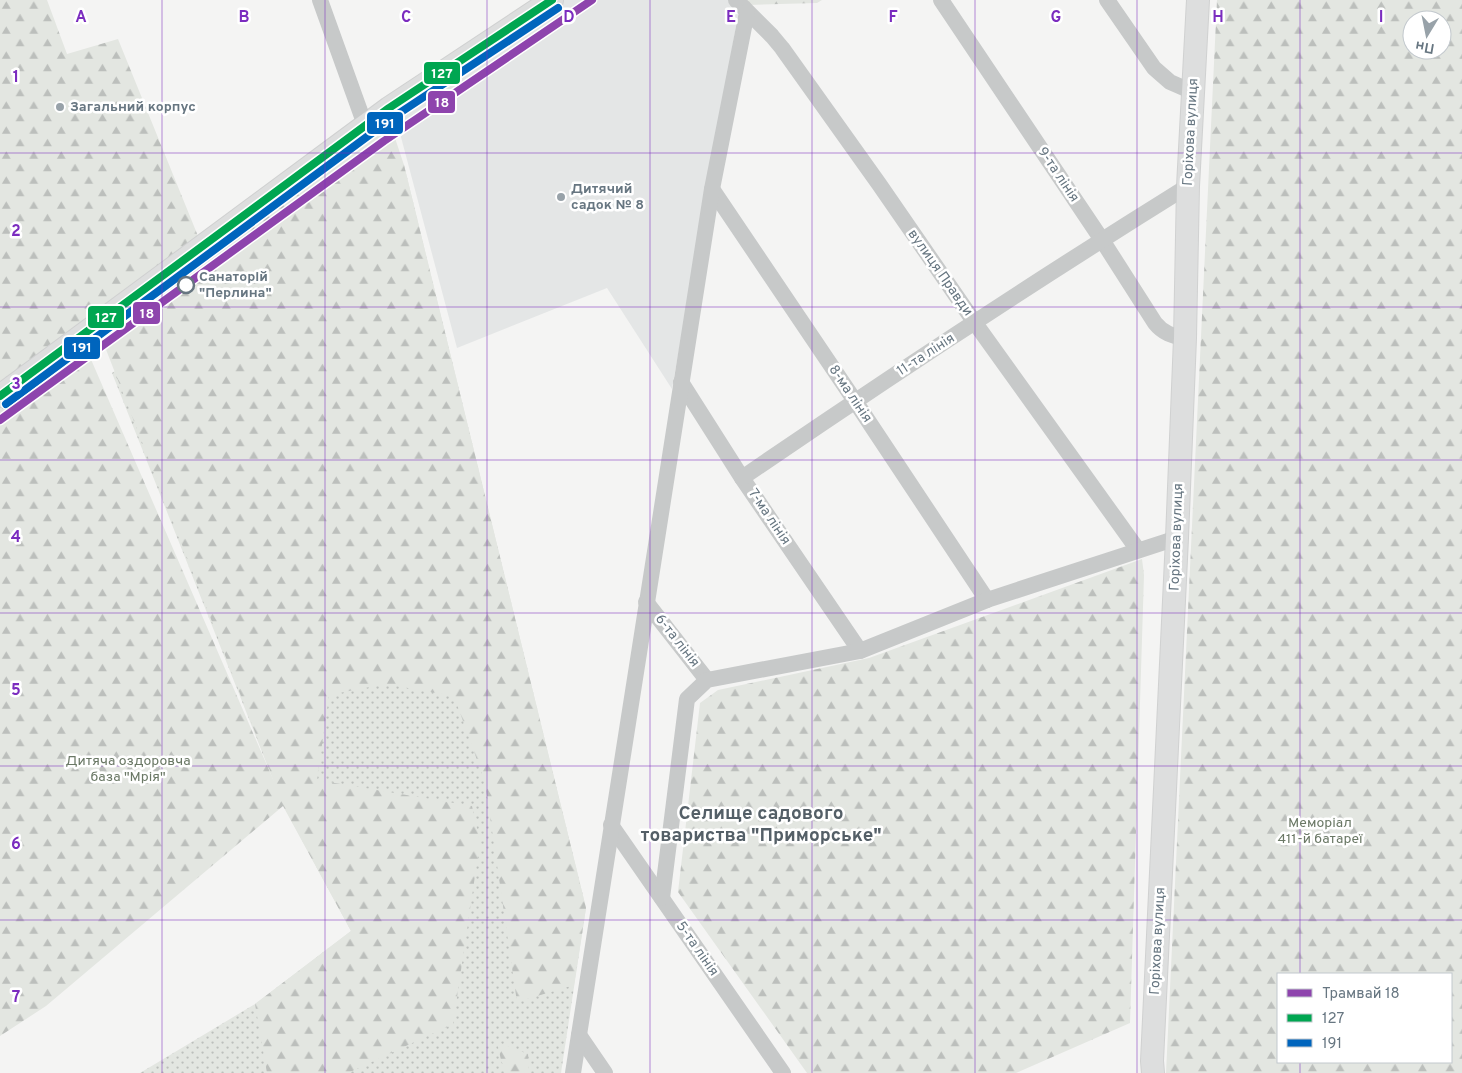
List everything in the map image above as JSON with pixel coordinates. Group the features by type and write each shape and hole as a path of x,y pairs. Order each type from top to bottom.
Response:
{"street":[{"path":"320,0 365,125"},
{"path":"0,396 365,125 552,0"},
{"name":"9-та лінія","path":"941,0 1160,329 1167,334 1185,338"},
{"path":"1107,0 1154,68 1170,82 1193,92"},
{"name":"Горіхова вулиця","path":"1153,1073 1185,338 1188,186 1198,0"},
{"path":"573,1073 646,602 742,6"},
{"name":"вулиця Правди","path":"742,6 782,48 975,323 1138,550"},
{"name":"11-та лінія","path":"742,478 855,401 1188,186"},
{"name":"8-ма лінія","path":"712,188 987,600"},
{"name":"7-ма лінія","path":"681,382 742,478 860,651"},
{"path":"662,898 687,699 707,680 860,651 987,600 1177,538"},
{"name":"6-та лінія","path":"646,602 707,680"},
{"name":"5-та лінія","path":"611,825 783,1073"},
{"path":"579,1036 605,1073"}],"shaded area":[{"name":"Дитячий садок № 8","path":"559,0 728,0 738,15 672,389 607,288 457,348 393,107"}],"green space":[{"path":"0,0 47,0 67,54 118,39 200,241 0,389"},
{"path":"744,0 822,0 817,3 748,5"},
{"name":"Меморіал 411-й батареї","path":"1217,0 1462,0 1462,1073 1166,1073"},
{"name":"Дитяча оздоровча база \"Мрія\"","path":"387,114 404,165 586,908 574,985 517,1002 485,782 454,696 385,684 329,695 317,780 472,806 480,842 453,1024 348,1073 267,1073 255,1004 351,931 283,806 46,1006 0,1036 0,402 83,341 276,786 98,329"},
{"path":"404,165 586,908 561,1073 140,1073 255,1004 351,931 283,805 112,373"},
{"path":"1142,559 1144,575 1130,1023 1016,1073 807,1073 678,892 700,703 718,690 869,658"},
{"path":"497,1042 528,1054 529,1073 506,1073"}],"tram line":[{"name":"18","path":"0,420 384,141 592,0"}],"transit line":[{"name":"127","path":"0,396 389,108 552,0"},
{"name":"191","path":"6,404 395,116 558,8"}],"place":[{"name":"Загальний корпус","path":"60,107"},
{"name":"Дитячий садок № 8","path":"561,197"},
{"name":"Санаторій \"Перлина\"","path":"186,285"}],"district":[{"name":"Селище садового товариства \"Приморське\"","path":"761,825"}]}
